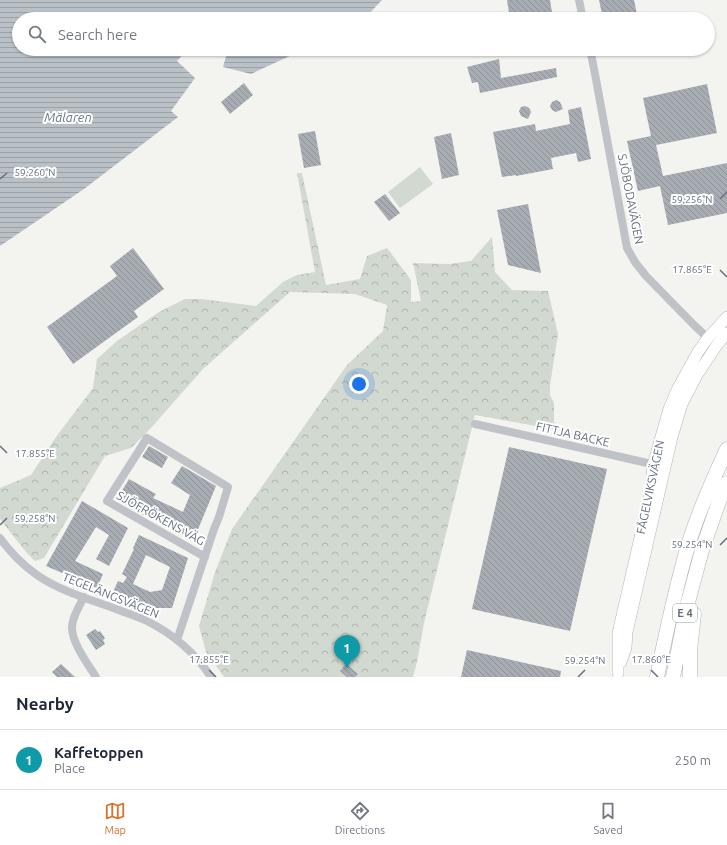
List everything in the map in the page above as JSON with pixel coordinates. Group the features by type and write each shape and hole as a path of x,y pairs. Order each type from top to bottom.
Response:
{"highway":[{"name":"E 4","path":"658,677 673,602 688,545 709,488 727,449"},
{"name":"E 4","path":"673,677 687,606 702,550 727,483"},
{"path":"690,677 690,651 702,550"}],"main road":[{"name":"FÅGELVIKSVÄGEN","path":"617,675 626,647 628,632 665,467 682,404 727,317"},
{"name":"FÅGELVIKSVÄGEN","path":"617,675 618,633 650,490 653,465 669,409 678,388 698,352 727,334"}],"street":[{"path":"579,0 582,12"},
{"name":"SJÖBODAVÄGEN","path":"591,56 627,248 635,262 646,276 694,326 713,342"},
{"name":"FITTJA BACKE","path":"476,424 665,467"},
{"name":"SJÖFRÖKENS VÄG","path":"146,438 228,487 205,557 107,501 146,438"},
{"name":"TEGELÄNGSVÄGEN","path":"0,538 20,560 36,574 63,589 146,621 163,630 177,640 200,661 211,677"},
{"path":"177,640 205,557"},
{"path":"84,597 74,618 72,634 96,677"}],"green space":[{"path":"420,167 433,184 400,208 388,192"},
{"path":"297,173 302,173 326,285 360,279 367,256 387,248 411,280 411,302 421,301 413,263 449,264 471,261 492,237 495,272 512,290 548,291 558,334 550,385 550,395 554,403 554,422 558,430 475,415 424,623 413,677 224,677 206,652 199,626 215,572 232,529 347,365 383,331 387,305 355,294 290,292 203,369 150,429 131,448 105,456 44,558 35,561 0,519 0,488 31,475 56,437 93,388 97,359 117,341 159,312 185,299 201,299 256,306 283,282 297,275 315,272"}],"water":[{"name":"Mälaren","path":"0,0 382,0 371,12 12,12 12,56 182,56 177,61 195,78 171,111 178,117 84,189 0,246"},
{"path":"226,56 290,56 251,74 223,67"}],"building":[{"path":"507,0 550,0 552,12 509,12"},
{"path":"599,0 634,0 637,12 602,12"},
{"path":"499,59 501,78 556,68 557,77 480,93 478,82 472,83 467,67"},
{"path":"244,83 253,95 230,114 221,102"},
{"path":"707,84 717,133 656,145 663,176 727,163 727,213 668,225 660,186 638,191 627,141 651,136 643,98"},
{"path":"556,100 560,102 563,109 556,112 552,110 550,106 552,102"},
{"path":"525,106 529,108 531,112 528,119 521,116 519,111 521,107"},
{"path":"581,107 591,159 578,162 576,153 551,158 553,169 502,177 493,132 535,124 536,131 570,124 568,110"},
{"path":"315,131 321,165 304,168 298,134"},
{"path":"451,133 459,175 442,179 434,137"},
{"path":"385,194 400,213 389,221 374,202"},
{"path":"528,204 541,273 508,265 497,210"},
{"path":"133,248 164,289 134,311 138,317 73,364 47,327 117,276 110,266"},
{"path":"149,446 168,457 162,468 142,457"},
{"path":"509,447 607,469 570,631 472,609"},
{"path":"182,466 216,486 194,539 143,515 117,499 129,479 156,494 153,498 183,512 190,495 171,483"},
{"path":"82,501 128,528 109,566 96,559 109,535 96,527 75,561 103,574 97,588 46,566"},
{"path":"139,535 188,558 172,608 150,608 113,592 118,581 123,583 127,577 122,574 134,549 133,548","holes":["146,555 170,567 162,590 150,592 133,584"]},
{"path":"95,629 98,632 100,631 105,638 103,640 105,644 96,650 86,635"},
{"path":"467,650 561,671 560,677 461,677"},
{"path":"61,664 75,677 57,677 52,672"},
{"path":"346,664 358,674 355,677 347,677 340,671"}],"place":[{"name":"Kaffetoppen","path":"347,668"}]}
